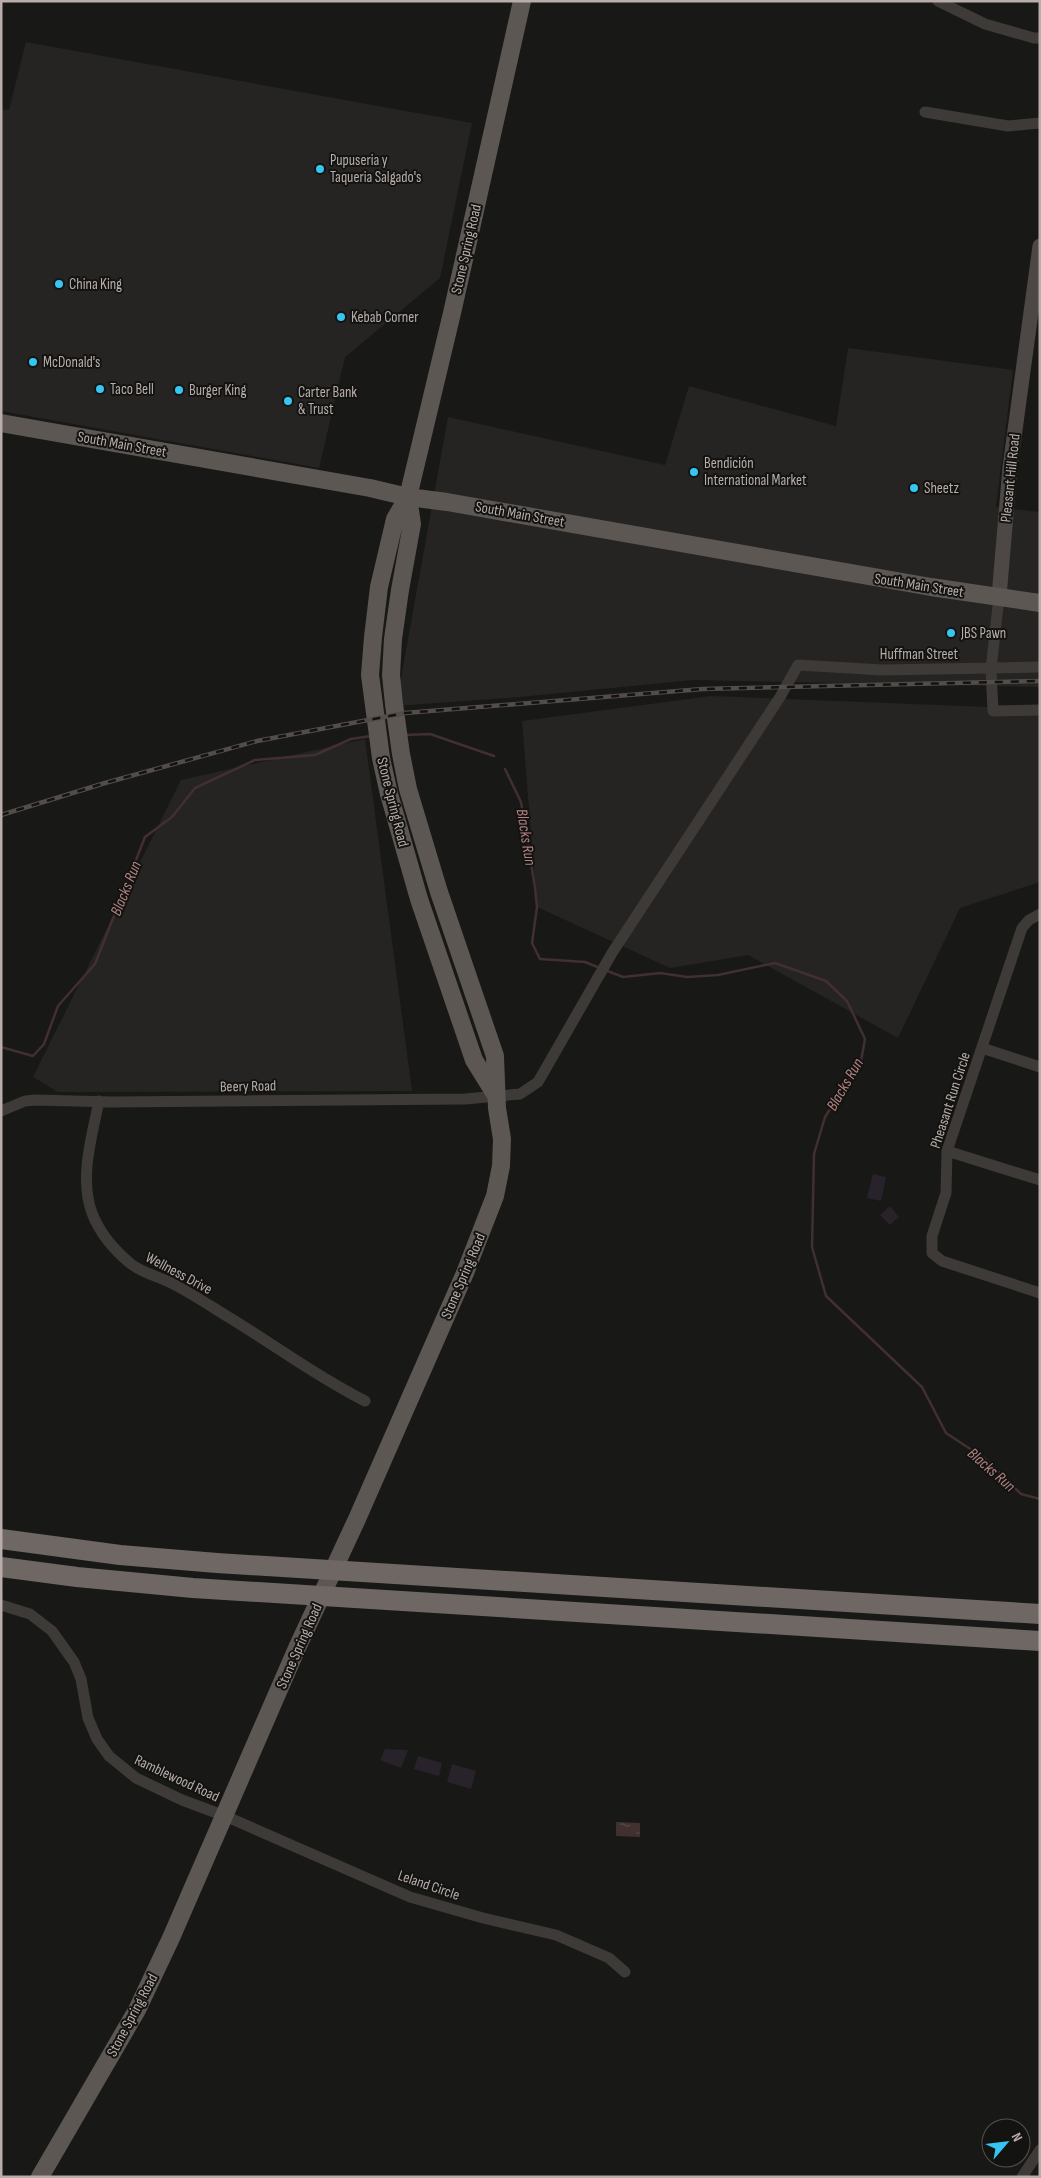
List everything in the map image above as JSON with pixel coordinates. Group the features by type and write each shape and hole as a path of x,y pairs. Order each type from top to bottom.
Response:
{"highway":[{"path":"1,1539 111,1554 217,1563 1040,1614"},
{"path":"1,1566 77,1577 193,1588 1040,1641"}],"main road":[{"name":"Stone Spring Road","path":"497,1097 474,1060 419,899 389,794 381,758 370,675 380,587 394,519 408,497 522,1"},
{"name":"South Main Street","path":"1,423 323,479 408,497 447,502 930,588 1040,603"},
{"name":"Stone Spring Road","path":"40,2177 137,2010 225,1816 297,1648 357,1519 465,1273 495,1196 501,1166 502,1148 494,1056 439,892 408,789 394,704 391,675 393,639 412,524 408,497"}],"street":[{"path":"938,1 984,24 1040,38"},
{"path":"925,112 1008,126 1040,123"},
{"name":"Pleasant Hill Road","path":"1040,246 1010,467 1000,597 991,668 993,711 1040,710"},
{"name":"Huffman Street","path":"497,1097 520,1094 538,1082 612,953 780,697 798,665 882,670 1040,667"},
{"name":"Pheasant Run Circle","path":"1040,914 1029,920 1022,928 947,1151 946,1193 932,1236 932,1253 942,1261 1040,1293"},
{"path":"982,1048 1040,1067"},
{"name":"Beery Road","path":"1,1111 30,1100 99,1102 395,1100 497,1097"},
{"name":"Wellness Drive","path":"99,1102 88,1158 88,1192 92,1212 100,1231 114,1249 133,1265 175,1285 231,1318 325,1381 366,1401"},
{"path":"947,1151 1040,1180"},
{"name":"Ramblewood Road","path":"1,1604 14,1607 40,1620 74,1662 81,1679 91,1728 109,1756 136,1778 182,1800 225,1816"},
{"name":"Leland Circle","path":"225,1816 410,1897 483,1918 556,1935 609,1958 626,1972"},
{"path":"1022,2177 1040,2150"}],"shaded area":[{"path":"26,42 472,123 440,278 345,357 319,468 1,411 1,109 9,110"},
{"path":"848,348 1013,370 996,507 1040,512 1040,687 693,680 520,697 396,706 448,417 665,465 689,386 836,426"},
{"path":"711,696 1040,709 1040,882 960,908 898,1038 748,955 670,968 537,907 522,721"},
{"path":"365,739 412,1091 58,1092 33,1077 181,780"},
{"path":"873,1174 886,1177 881,1201 867,1198"},
{"path":"890,1206 899,1217 890,1225 880,1215"},
{"path":"385,1749 408,1750 401,1768 380,1760"},
{"path":"418,1756 442,1763 439,1776 414,1769"},
{"path":"452,1764 476,1771 471,1789 447,1782"}],"water":[{"path":"616,1822 640,1823 640,1837 616,1836"}],"waterway":[{"name":"Blacks Run","path":"404,735 430,734 494,756"},
{"name":"Blacks Run","path":"1,1047 33,1056 44,1044 58,1006 95,964 145,837 172,817 195,788 255,760 315,755 351,739 371,736"},
{"name":"Blacks Run","path":"505,769 521,802 535,888 537,907 532,943 540,959 585,962 600,968"},
{"name":"Blacks Run","path":"605,970 623,977 660,973 687,977 718,975 775,963 826,981 847,1001 865,1039 861,1061 825,1117 814,1154 812,1247 826,1296 922,1387 946,1433 984,1458 1021,1494 1040,1499"}],"railway":[{"path":"1,815 105,783 257,741 405,713 703,689 1040,681"}],"place":[{"name":"Pupuseria y Taqueria Salgado's","path":"320,169"},
{"name":"China King","path":"59,284"},
{"name":"Kebab Corner","path":"341,317"},
{"name":"McDonald's","path":"33,362"},
{"name":"Taco Bell","path":"100,389"},
{"name":"Burger King","path":"179,390"},
{"name":"Carter Bank & Trust","path":"288,401"},
{"name":"Bendición International Market","path":"694,472"},
{"name":"Sheetz","path":"914,488"},
{"name":"JBS Pawn","path":"951,633"}]}
